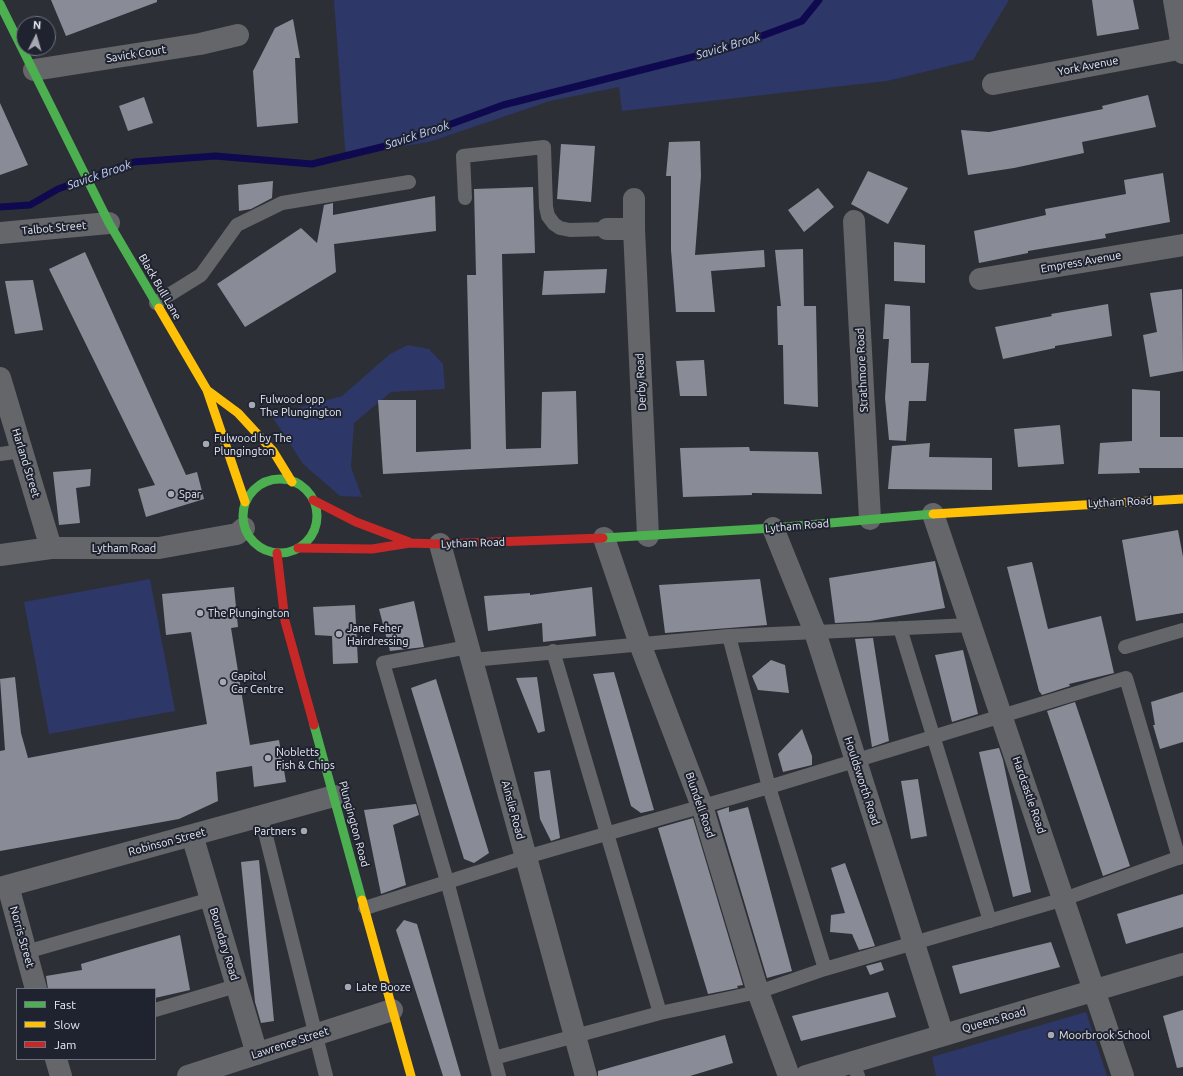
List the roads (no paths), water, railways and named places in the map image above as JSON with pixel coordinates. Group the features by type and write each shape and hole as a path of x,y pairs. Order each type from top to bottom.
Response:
{"street":[{"path":"1174,0 1183,50"},
{"path":"0,4 34,70"},
{"name":"Savick Court","path":"34,70 200,44 238,35"},
{"name":"York Avenue","path":"993,84 1183,50"},
{"name":"Black Bull Lane","path":"34,70 109,223 207,390 245,502"},
{"name":"Derby Road","path":"634,199 634,228 648,536"},
{"name":"Strathmore Road","path":"854,221 870,519"},
{"name":"Talbot Street","path":"0,233 109,223"},
{"path":"607,229 634,228"},
{"name":"Empress Avenue","path":"980,279 1183,245"},
{"name":"Harland Street","path":"0,378 51,548"},
{"name":"Black Bull Lane","path":"207,390 238,413 273,451 292,482"},
{"path":"278,479 292,482 304,488 313,500 317,515 314,530 306,543 292,551 277,553 263,550 252,541 244,528 242,515 245,502 253,490 265,482 278,479"},
{"name":"Lytham Road","path":"298,548 372,549 410,543 440,544 648,536 773,528 933,514 1183,499"},
{"name":"Lytham Road","path":"313,500 356,522 410,543"},
{"name":"Hardcastle Road","path":"933,514 1123,1076"},
{"name":"Lytham Road","path":"0,555 51,548 159,548 237,534 244,528"},
{"name":"Houldsworth Road","path":"773,528 815,632 943,1035"},
{"name":"Blundell Road","path":"604,538 640,644 702,806 758,992 789,1076"},
{"name":"Ainslie Road","path":"440,544 586,1076"},
{"name":"Plungington Road","path":"277,553 285,621 411,1076"},
{"name":"Robinson Street","path":"4,887 334,796"},
{"name":"Boundary Road","path":"192,835 257,1054"},
{"name":"Norris Street","path":"4,887 26,952 36,988"},
{"name":"Queens Road","path":"806,1076 855,1069 943,1035 1183,964"},
{"name":"Lawrence Street","path":"188,1076 392,1010"},
{"path":"56,1060 61,1076"}],"lane":[{"path":"465,198 463,156 544,147 546,206 548,216 554,224 560,228 570,230 607,229"},
{"path":"156,304 201,274 237,225 282,203 410,182"},
{"path":"0,454 22,451"},
{"path":"499,1076 447,881 383,663 470,653 554,651 729,636 971,625"},
{"path":"900,628 990,921"},
{"path":"1125,646 1183,630"},
{"path":"729,636 769,788 825,969"},
{"path":"554,651 660,1013"},
{"path":"365,908 526,857 769,788 1126,678 1181,857 1064,900 825,969 758,992 660,1013 494,1058"},
{"path":"261,816 326,1076"},
{"path":"26,952 211,899"},
{"path":"156,1010 236,986"}],"waterway":[{"name":"Savick Brook","path":"0,207 30,205 58,189 134,162 215,156 312,164 402,142 503,105 732,47 802,21 819,0"}],"place":[{"name":"Fulwood opp The Plungington","path":"252,405"},
{"name":"Fulwood by The Plungington","path":"206,444"},
{"name":"Spar","path":"171,494"},
{"name":"The Plungington","path":"200,613"},
{"name":"Jane Feher Hairdressing","path":"339,634"},
{"name":"Capitol Car Centre","path":"223,682"},
{"name":"Nobletts Fish & Chips","path":"268,758"},
{"name":"Partners","path":"304,831"},
{"name":"Late Booze","path":"348,987"},
{"name":"Moorbrook School","path":"1051,1035"}]}
